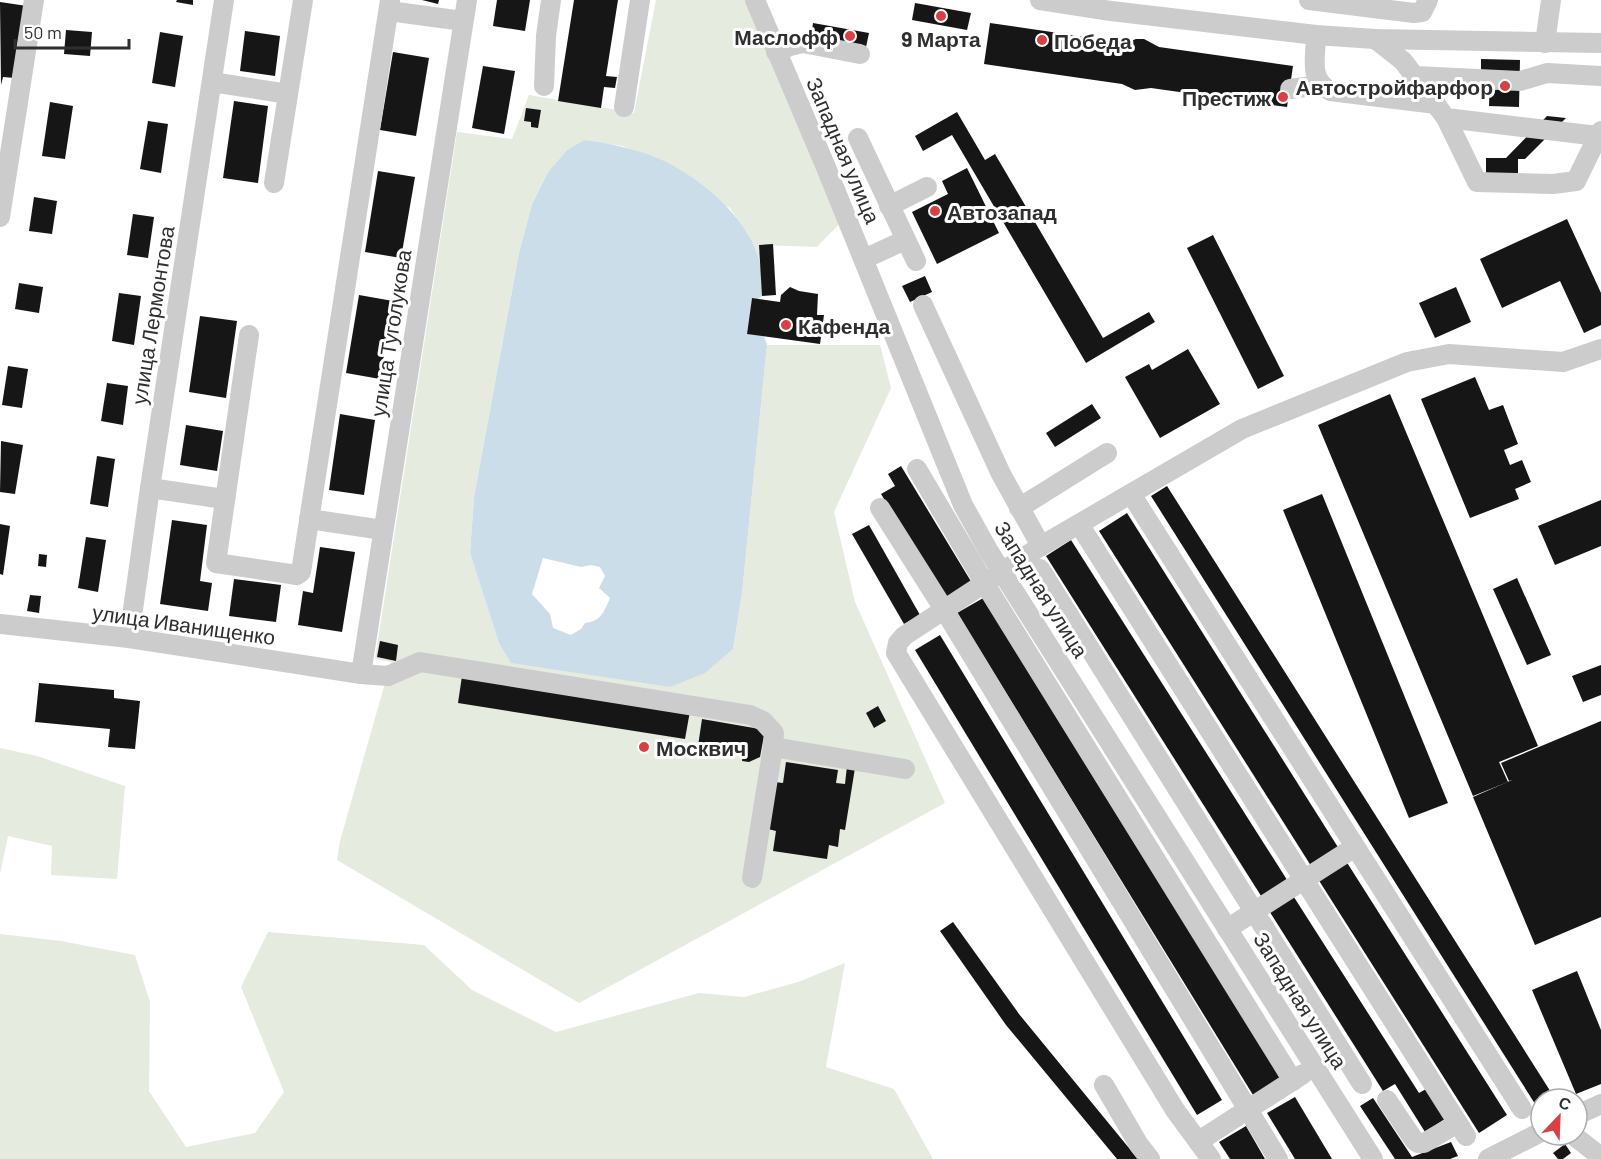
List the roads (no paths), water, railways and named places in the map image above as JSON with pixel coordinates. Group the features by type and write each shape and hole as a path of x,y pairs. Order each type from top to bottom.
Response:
{"street":[{"name":"улица Лермонтова","path":"129,638 224,0"},
{"path":"274,183 303,0"},
{"name":"улица Туголукова","path":"361,674 466,0"},
{"path":"544,86 546,36 551,0"},
{"path":"624,107 640,0"},
{"name":"Западная улица","path":"755,0 864,259 963,505 1002,572 1373,1159"},
{"path":"1040,0 1159,9 1321,36 1601,43"},
{"path":"1310,0 1414,12 1422,12 1428,0"},
{"path":"1545,43 1551,0"},
{"path":"0,217 29,1"},
{"path":"1332,2 1321,36 1315,77 1320,85 1330,91 1441,111 1600,133 1576,181 1553,184 1477,182 1441,111 1403,61 1375,39"},
{"path":"249,335 215,560 219,565 300,575 389,6 463,21"},
{"path":"776,52 803,43 860,54"},
{"path":"1419,81 1520,81 1547,73 1601,76"},
{"path":"1419,81 1520,92 1547,73"},
{"path":"212,82 288,94"},
{"path":"1290,89 1320,85"},
{"path":"858,138 916,261"},
{"path":"889,206 927,187"},
{"path":"864,259 906,240"},
{"path":"923,305 1000,474 1041,546"},
{"path":"1211,1159 1175,1110 896,653 898,643 904,636 1041,546 1242,429 1407,362 1449,354 1563,362 1601,349"},
{"path":"1019,508 1107,453"},
{"path":"917,469 985,584 1293,1081"},
{"path":"150,488 224,499"},
{"path":"1131,494 1522,1109"},
{"path":"880,508 1278,1159"},
{"path":"309,519 383,531"},
{"path":"1079,524 1462,1130 1418,1143 1387,1100"},
{"path":"1040,570 1362,1084"},
{"name":"улица Иванищенко","path":"0,624 129,638 361,674 388,676 420,662 750,715 763,721 774,733 773,747"},
{"path":"752,878 773,747 906,769"},
{"path":"1227,929 1355,847"},
{"path":"1199,1141 1315,1067"},
{"path":"1104,1085 1139,1145 1150,1159"},
{"path":"1488,1159 1529,1138"},
{"path":"1588,1147 1601,1157"}],"water":[{"path":"584,140 594,141 642,152 675,167 705,187 733,213 753,243 760,263 762,296 758,299 752,298 747,333 764,336 767,345 742,593 733,649 705,673 670,687 511,663 499,643 470,553 474,497 519,253 532,204 548,172 567,150","holes":["543,558 581,567 591,565 600,567 605,576 599,588 610,598 604,612 598,618 585,623 581,629 571,635 553,628 550,614 532,594"]}],"place":[{"name":"9 Марта","path":"941,16"},
{"name":"Маслофф","path":"850,36"},
{"name":"Победа","path":"1042,40"},
{"name":"Автостройфарфор","path":"1505,86"},
{"name":"Престиж","path":"1283,97"},
{"name":"Автозапад","path":"935,211"},
{"name":"Кафенда","path":"786,325"},
{"name":"Москвич","path":"644,747"}]}
